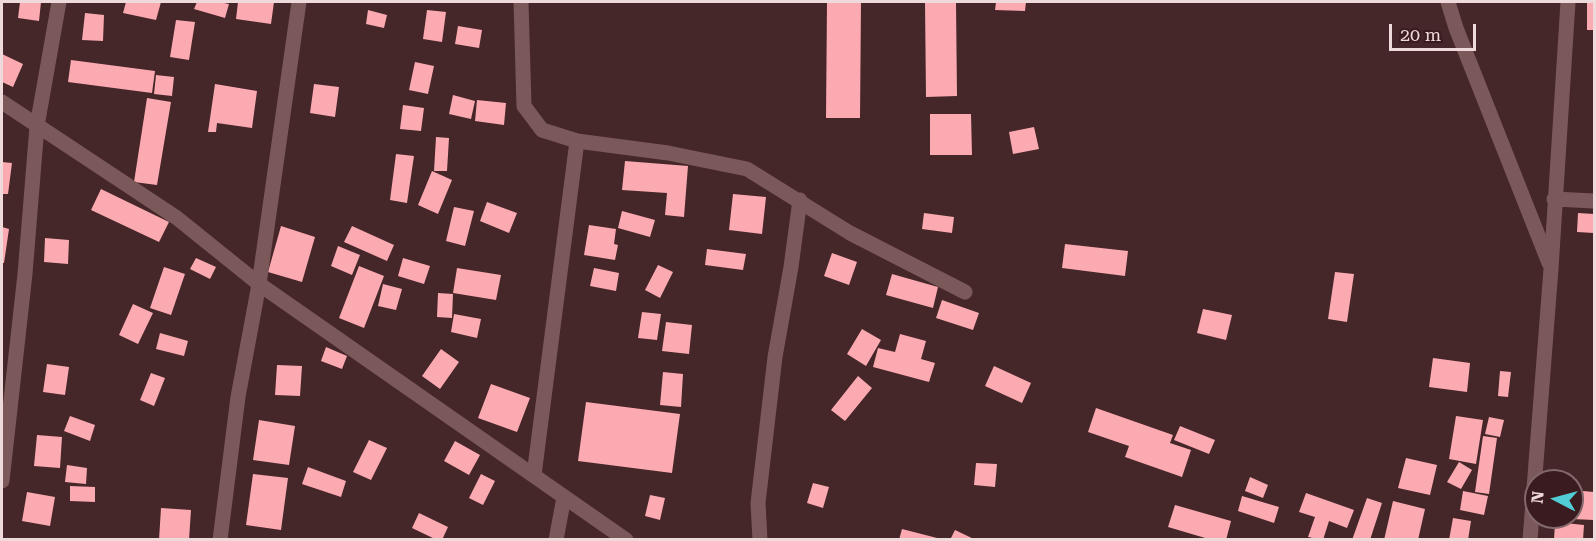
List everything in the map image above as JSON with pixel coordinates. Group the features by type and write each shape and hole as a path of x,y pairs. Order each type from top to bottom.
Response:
{"street":[{"path":"2,481 25,274 37,126 59,2"},
{"path":"220,540 238,397 259,284 300,2"},
{"path":"521,2 524,106 542,130 577,141 668,153 747,168 850,233 965,292"},
{"path":"1448,2 1456,28 1551,269"},
{"path":"1530,540 1551,269 1568,2"},
{"path":"2,102 177,218 259,284 626,540"},
{"path":"534,475 577,141"},
{"path":"1554,199 1594,201"},
{"path":"760,540 758,504 768,413 800,200"},
{"path":"556,540 564,497"}],"building":[{"path":"20,2 41,2 39,21 18,18"},
{"path":"126,2 161,2 156,20 123,13"},
{"path":"197,2 229,4 225,18 194,9"},
{"path":"238,2 274,2 271,24 236,19"},
{"path":"827,2 861,2 860,118 826,118"},
{"path":"925,2 956,2 957,96 926,97"},
{"path":"996,2 1026,2 1025,11 995,10"},
{"path":"1587,2 1594,2 1594,30 1587,30"},
{"path":"368,10 387,15 384,28 366,24"},
{"path":"427,10 446,12 442,42 423,39"},
{"path":"85,13 104,15 103,41 82,40"},
{"path":"176,20 195,22 189,60 170,57"},
{"path":"458,26 482,30 479,48 455,44"},
{"path":"2,54 23,64 13,87 2,82"},
{"path":"71,60 155,71 152,93 68,82"},
{"path":"415,62 434,66 428,94 409,90"},
{"path":"156,75 174,77 172,96 154,94"},
{"path":"215,84 257,91 252,128 217,123 216,132 208,132"},
{"path":"314,84 339,87 335,117 310,113"},
{"path":"453,95 475,101 471,119 449,114"},
{"path":"147,98 171,102 157,185 134,182"},
{"path":"477,100 506,103 504,125 475,121"},
{"path":"403,105 424,108 421,131 400,129"},
{"path":"930,114 971,114 972,155 930,155"},
{"path":"1034,127 1039,149 1013,154 1009,132"},
{"path":"436,137 449,138 447,171 434,171"},
{"path":"396,154 414,156 407,203 390,200"},
{"path":"625,161 688,166 684,217 665,215 667,193 622,190"},
{"path":"2,162 12,163 8,194 2,194"},
{"path":"432,171 452,180 438,214 418,205"},
{"path":"101,189 169,222 159,242 91,210"},
{"path":"733,194 766,197 762,234 729,230"},
{"path":"487,202 517,213 509,233 480,221"},
{"path":"454,207 474,211 465,246 446,241"},
{"path":"622,211 655,220 650,237 618,228"},
{"path":"924,213 954,217 952,233 922,229"},
{"path":"1578,213 1594,214 1594,233 1577,232"},
{"path":"589,225 616,229 614,244 618,245 615,260 584,255"},
{"path":"281,226 315,237 302,282 268,272"},
{"path":"352,226 394,245 387,261 344,242"},
{"path":"2,227 9,229 4,263 2,263"},
{"path":"45,238 69,240 68,264 44,262"},
{"path":"1065,244 1128,251 1125,276 1062,268"},
{"path":"338,246 360,255 352,275 331,266"},
{"path":"707,249 746,254 743,270 705,265"},
{"path":"832,253 857,262 849,285 824,276"},
{"path":"196,258 216,267 210,279 190,269"},
{"path":"403,258 430,266 424,284 398,276"},
{"path":"658,265 673,272 660,298 645,290"},
{"path":"359,266 384,276 364,328 339,318"},
{"path":"164,267 185,274 171,315 150,308"},
{"path":"457,268 501,275 496,300 453,293"},
{"path":"594,268 619,273 616,291 590,286"},
{"path":"1335,272 1354,274 1347,322 1328,319"},
{"path":"892,274 938,287 933,308 886,295"},
{"path":"383,284 402,289 396,310 378,306"},
{"path":"438,293 453,294 452,318 437,317"},
{"path":"942,300 979,313 973,330 936,318"},
{"path":"133,304 153,313 138,344 119,335"},
{"path":"1203,309 1232,315 1226,340 1197,333"},
{"path":"642,312 661,314 657,340 638,338"},
{"path":"454,314 481,319 477,338 451,332"},
{"path":"666,322 692,325 689,354 662,351"},
{"path":"862,329 881,340 866,366 847,354"},
{"path":"160,333 188,341 184,356 156,349"},
{"path":"900,334 926,341 921,359 935,363 929,382 873,367 878,348 895,352"},
{"path":"326,347 347,356 342,369 321,361"},
{"path":"441,349 459,362 440,389 422,376"},
{"path":"1433,358 1470,363 1467,392 1429,387"},
{"path":"47,364 69,367 65,395 43,392"},
{"path":"277,365 302,366 300,396 275,395"},
{"path":"994,366 1031,383 1022,403 985,386"},
{"path":"1500,371 1511,372 1508,397 1498,396"},
{"path":"663,372 683,374 681,407 660,405"},
{"path":"151,373 165,378 154,406 140,400"},
{"path":"858,376 872,388 845,421 831,410"},
{"path":"491,384 530,398 517,432 478,418"},
{"path":"586,402 680,414 672,473 578,461"},
{"path":"1096,408 1173,435 1170,443 1191,450 1182,477 1125,457 1129,446 1088,432"},
{"path":"70,416 95,425 90,441 64,431"},
{"path":"1456,416 1483,420 1476,464 1449,459"},
{"path":"1489,417 1504,420 1500,437 1485,434"},
{"path":"259,420 295,426 289,465 253,460"},
{"path":"1180,426 1215,440 1209,454 1174,440"},
{"path":"37,435 62,437 60,468 34,466"},
{"path":"1483,436 1497,438 1489,494 1475,492"},
{"path":"369,440 387,448 371,480 353,472"},
{"path":"455,441 480,455 469,475 444,461"},
{"path":"1406,458 1437,465 1430,495 1398,488"},
{"path":"1459,462 1472,470 1461,489 1447,482"},
{"path":"976,463 997,464 995,487 974,485"},
{"path":"67,465 87,468 86,484 65,482"},
{"path":"308,467 346,481 341,497 302,484"},
{"path":"253,474 288,478 281,530 246,525"},
{"path":"481,474 495,481 483,505 469,498"},
{"path":"1250,477 1268,485 1263,498 1245,491"},
{"path":"813,483 829,487 823,508 807,503"},
{"path":"70,486 95,487 95,502 70,501"},
{"path":"1463,491 1488,496 1484,515 1460,510"},
{"path":"1584,491 1594,492 1594,520 1584,520"},
{"path":"27,492 55,497 50,526 22,521"},
{"path":"1306,493 1354,510 1347,528 1329,521 1323,540 1308,537 1315,517 1299,512"},
{"path":"650,495 665,498 660,520 645,516"},
{"path":"1242,496 1279,507 1274,523 1238,511"},
{"path":"1367,498 1382,503 1370,540 1352,540"},
{"path":"1393,501 1425,509 1418,540 1384,540"},
{"path":"1175,505 1231,521 1226,540 1212,540 1168,527"},
{"path":"161,508 191,510 189,540 159,540"},
{"path":"419,513 448,527 442,540 437,540 412,528"},
{"path":"1453,518 1471,521 1468,540 1449,540"},
{"path":"902,529 941,539 941,540 899,540"},
{"path":"1555,529 1584,529 1583,540 1554,540"},
{"path":"955,530 976,540 950,540"}]}
